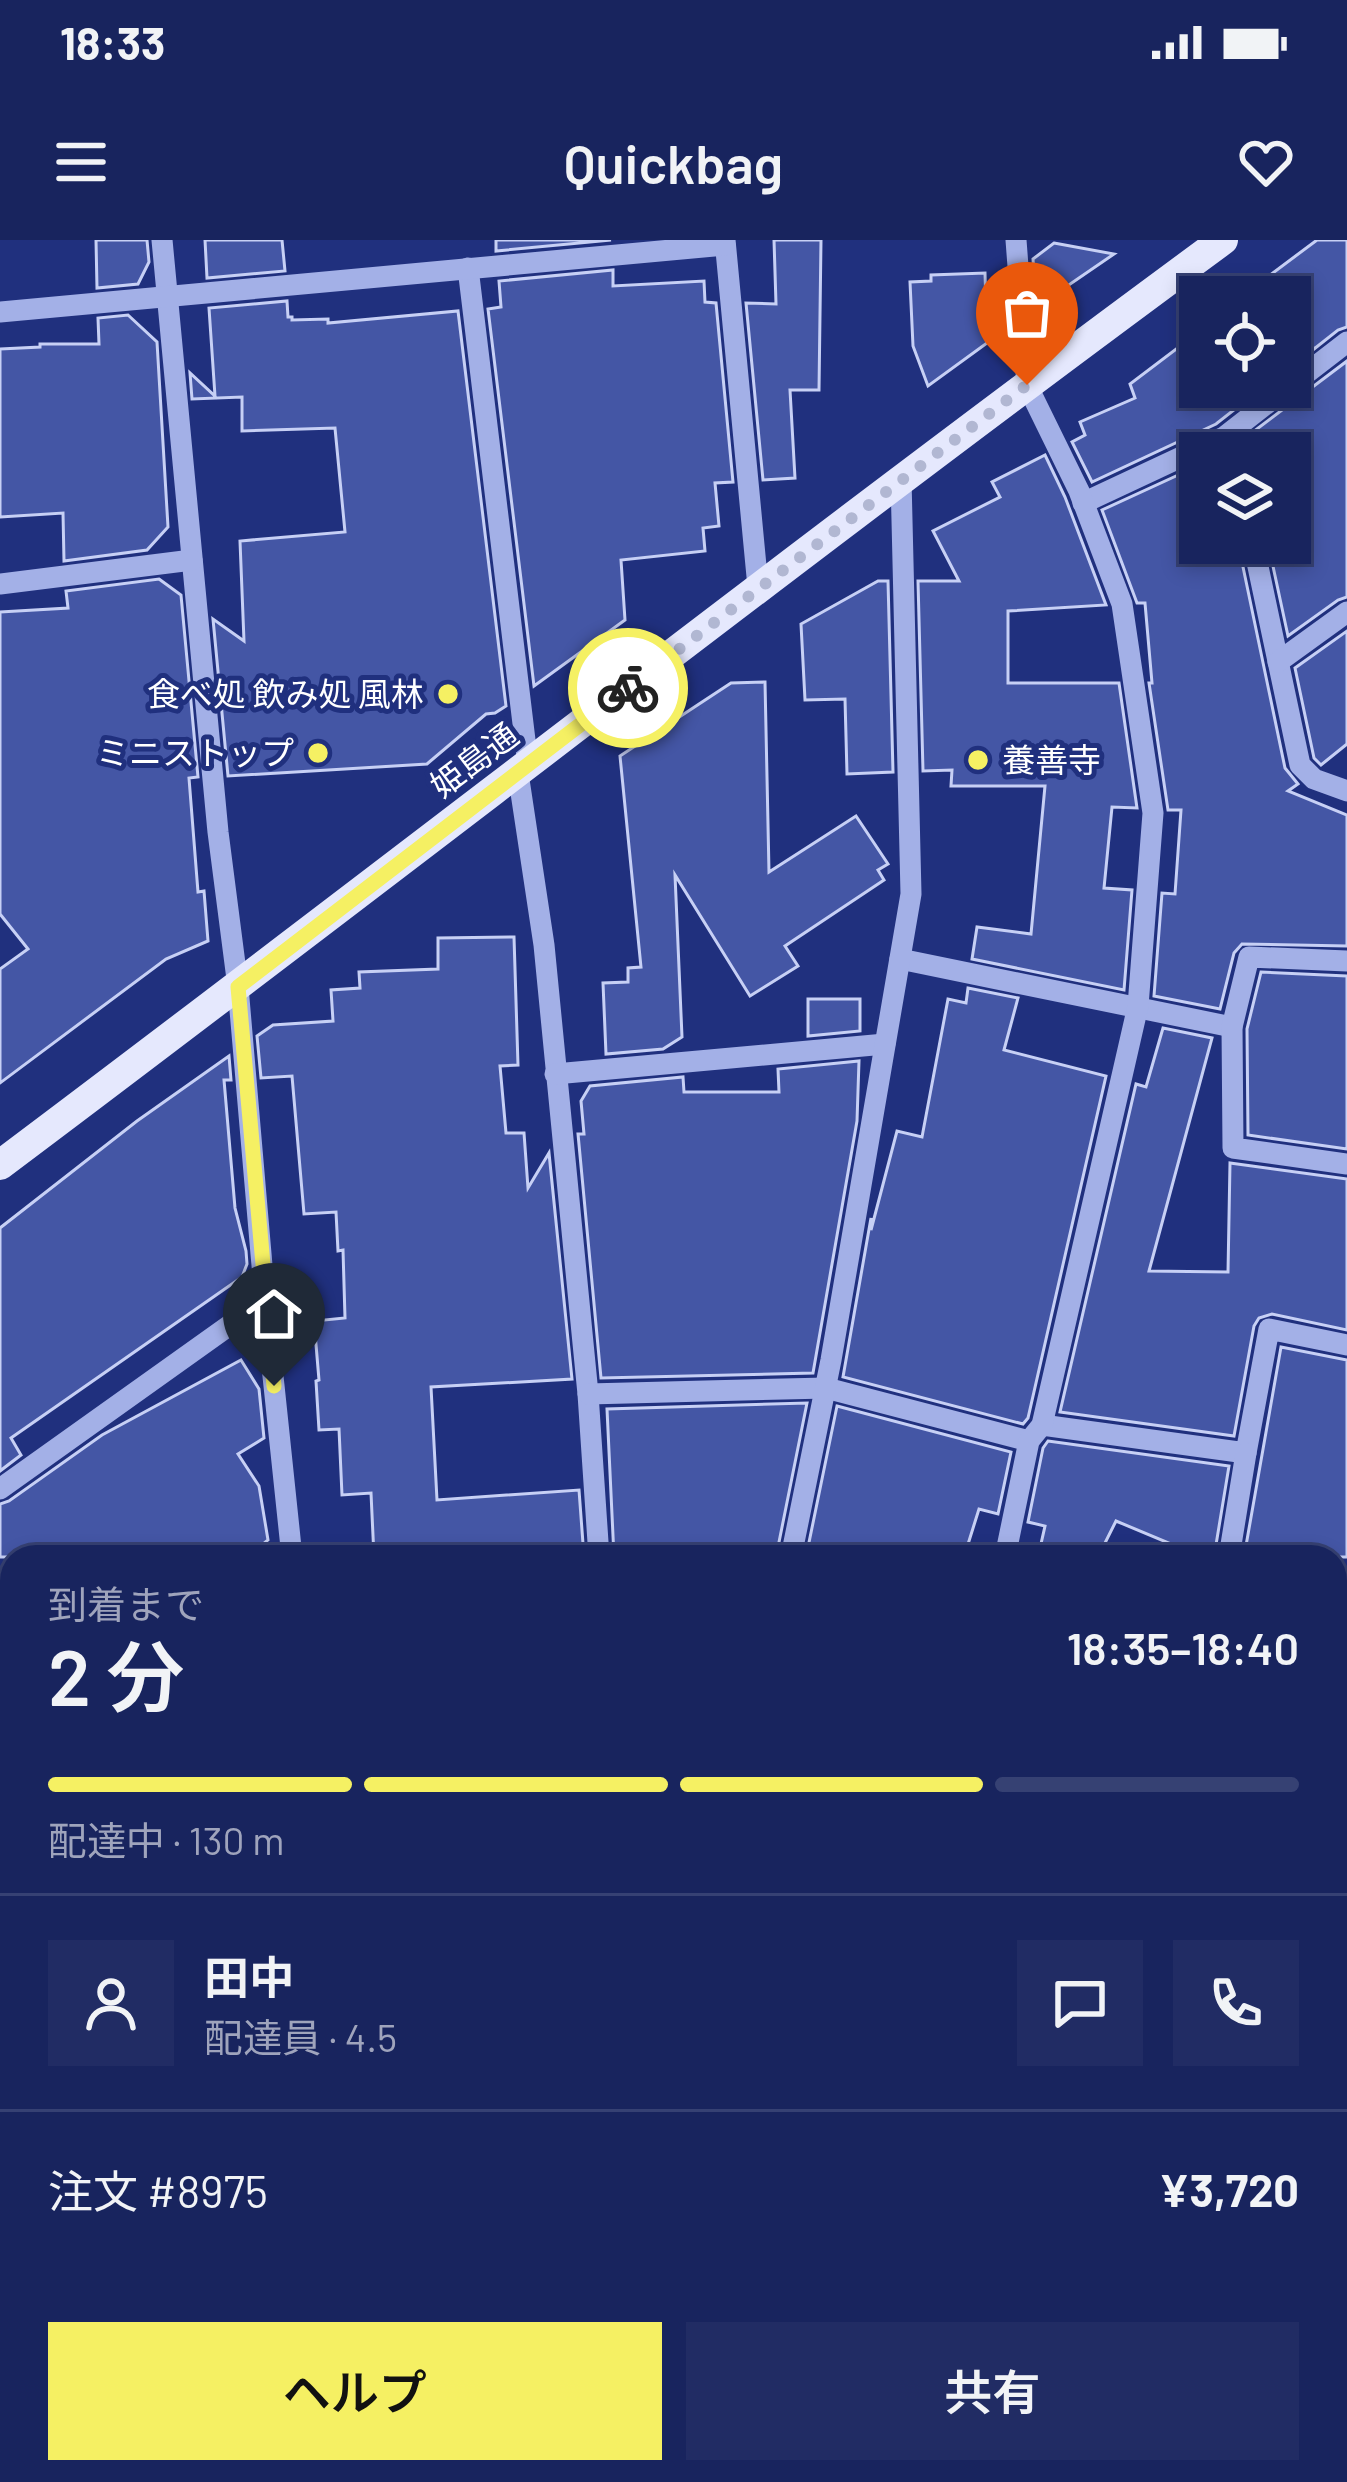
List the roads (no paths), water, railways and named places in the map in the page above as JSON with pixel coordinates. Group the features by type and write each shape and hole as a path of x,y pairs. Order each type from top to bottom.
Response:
{"main road":[{"name":"姫島通","path":"0,1165 901,478 1223,240"}],"street":[{"path":"162,240 291,1545"},
{"path":"1008,1545 1138,1006 1153,812 1122,604 1083,503 1027,385 1016,240"},
{"path":"0,312 725,243 758,587"},
{"path":"468,268 544,945 598,1545"},
{"path":"1311,369 1347,342"},
{"path":"1241,432 1266,408"},
{"path":"1083,503 1179,465"},
{"path":"793,1545 826,1388 911,894 901,478"},
{"path":"0,584 192,560"},
{"path":"1258,564 1300,764 1314,779 1347,791"},
{"path":"1279,662 1347,612"},
{"path":"1347,961 1249,957 1232,1027 1233,1148 1347,1164"},
{"path":"900,959 1232,1027"},
{"path":"555,1074 885,1044"},
{"path":"0,1489 265,1300"},
{"path":"1230,1545 1269,1329 1347,1345"},
{"path":"588,1394 826,1388 1036,1433 1246,1453"}],"place":[{"name":"食べ処 飲み処 風林","path":"448,694"},
{"name":"ミニストップ","path":"318,753"},
{"name":"養善寺","path":"978,760"}]}
